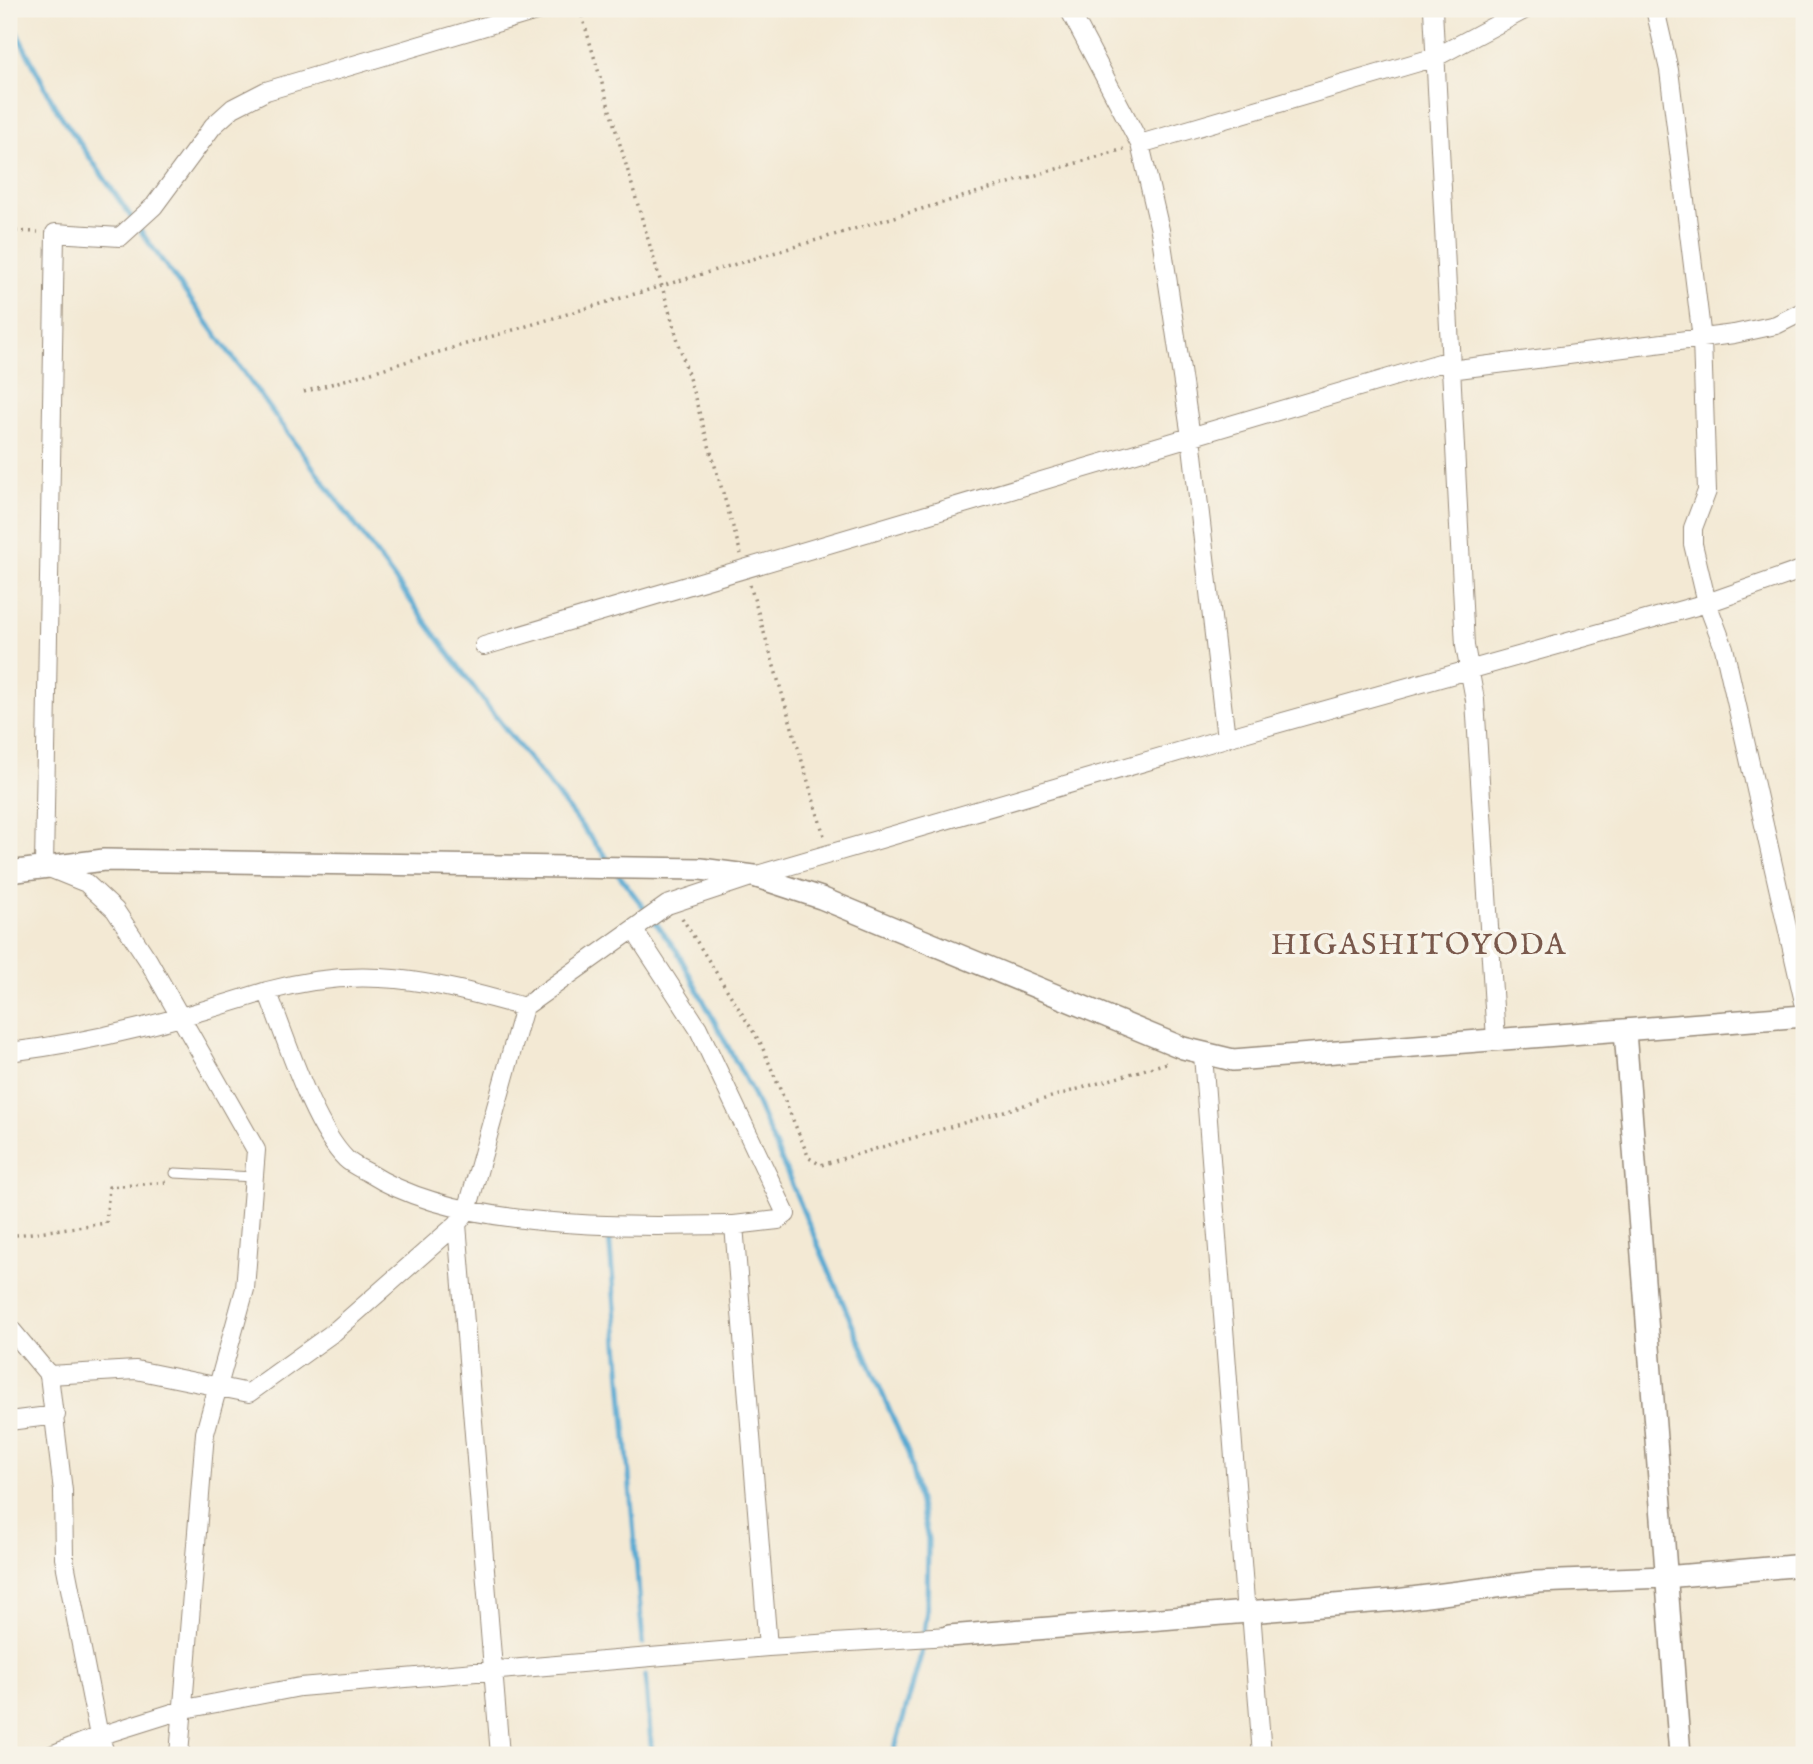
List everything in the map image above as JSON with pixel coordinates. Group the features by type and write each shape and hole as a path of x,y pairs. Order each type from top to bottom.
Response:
{"street":[{"path":"44,866 55,233 120,237 154,206 213,126 233,107 266,91 543,9"},
{"path":"1069,9 1140,144 1160,230 1191,437 1226,738"},
{"path":"1433,9 1465,646 1475,699 1496,1040"},
{"path":"1140,144 1436,58 1526,9"},
{"path":"1656,9 1669,70 1702,339 1707,491 1693,528 1693,544 1707,603 1724,648 1804,1002"},
{"path":"484,646 1191,437 1450,365 1702,339 1776,325 1804,311"},
{"path":"500,1755 462,1217 524,1007 670,904 754,876 1226,738 1707,603 1804,569"},
{"path":"9,872 104,860 701,869 754,876 821,898 1193,1051 1233,1060 1804,1016"},
{"path":"44,866 86,883 115,910 181,1018 256,1150 246,1289 205,1433 185,1709 179,1755"},
{"path":"267,991 318,1118 346,1159 412,1196 462,1217 631,1227 734,1225 778,1220 786,1214 698,1028 634,930"},
{"path":"9,1052 86,1042 181,1018 299,982 345,976 408,978 524,1007"},
{"path":"1625,1031 1680,1755"},
{"path":"1193,1051 1245,1601 1251,1611 1262,1755"},
{"path":"49,1375 136,1370 249,1393 334,1332 462,1217"},
{"path":"734,1225 768,1647"},
{"path":"9,1327 49,1375 56,1415 63,1491 64,1558 99,1736 106,1755"},
{"path":"9,1421 56,1415"},
{"path":"51,1755 99,1736 185,1709 300,1687 768,1647 949,1636 1396,1600 1536,1583 1665,1577 1804,1565"}],"lane":[{"path":"175,1173 254,1177"}],"path":[{"path":"580,9 830,855"},
{"path":"304,392 1140,144"},
{"path":"9,231 55,233"},
{"path":"670,904 761,1044 809,1158 821,1165 1170,1062 1193,1051"},
{"path":"9,1236 106,1223 109,1187 170,1182 175,1173"}],"waterway":[{"path":"9,18 57,110 147,240 486,704 609,861"},
{"path":"619,875 677,951 751,1090 908,1453 928,1539 927,1610 921,1655 893,1755"},
{"path":"609,1235 643,1643"},
{"path":"645,1675 652,1755"}],"district":[{"name":"HIGASHITOYODA","path":"1419,944"}]}
